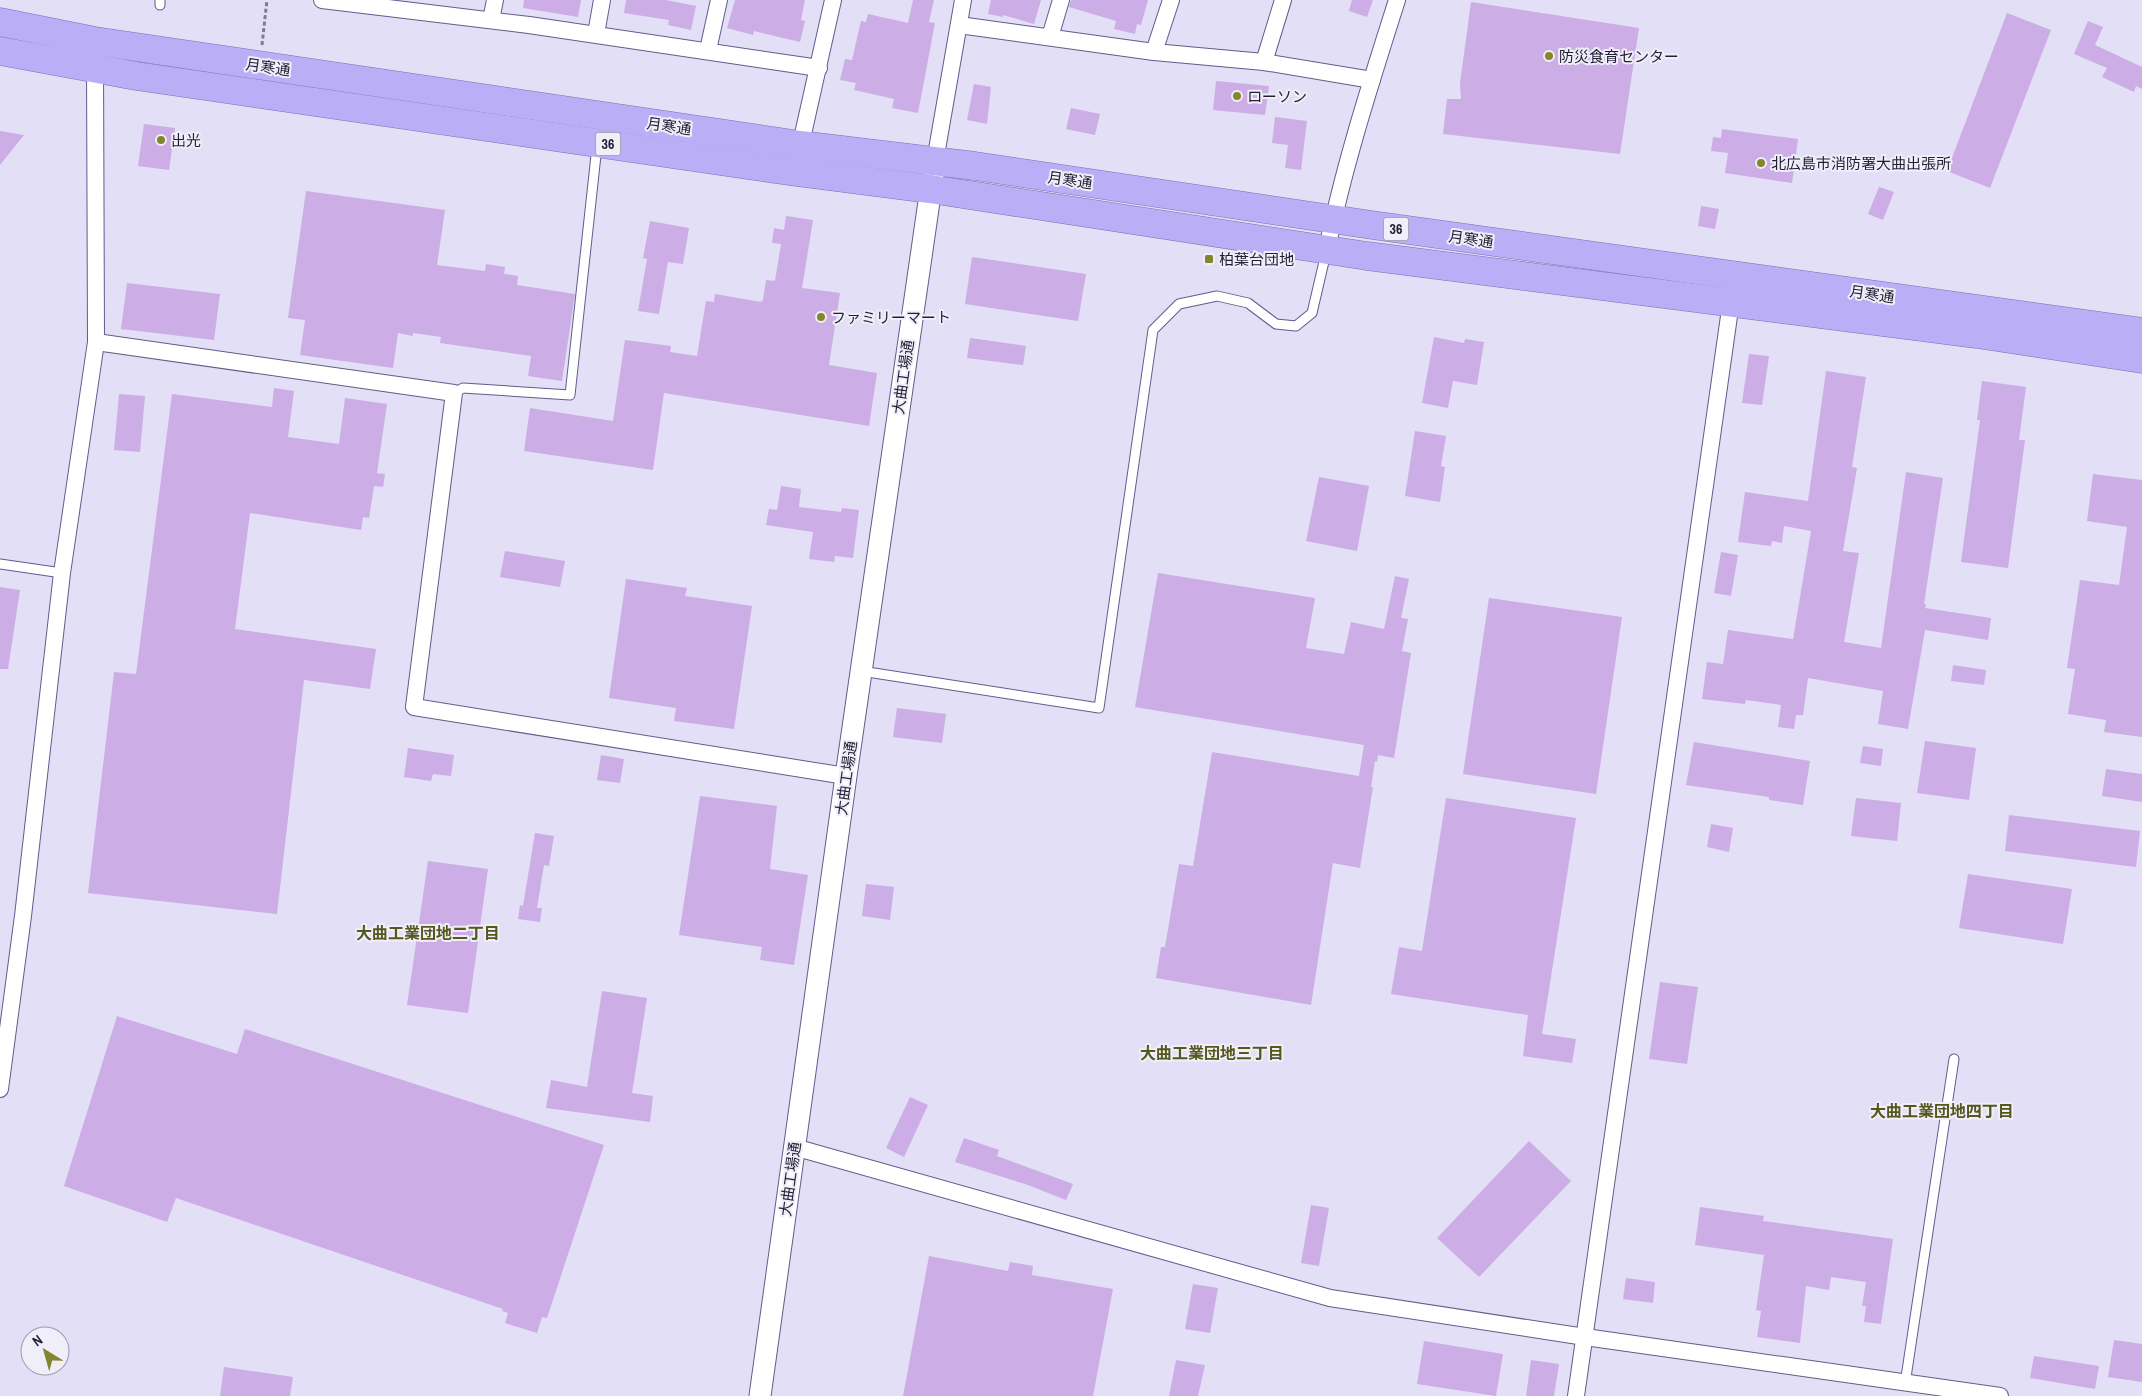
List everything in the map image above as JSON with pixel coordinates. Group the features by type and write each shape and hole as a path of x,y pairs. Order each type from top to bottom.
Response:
{"highway":[{"name":"月寒通","path":"0,22 95,41 800,145 935,161 1735,276 2142,332"},
{"name":"月寒通","path":"0,52 94,68 598,143 796,172 930,189 1327,249 1977,334 2142,359"}],"street":[{"path":"322,0 384,4 708,50 819,68"},
{"path":"491,20 495,0"},
{"path":"596,34 602,0"},
{"path":"708,50 719,0"},
{"path":"796,172 800,145 834,0"},
{"path":"935,161 963,0"},
{"path":"1050,37 1061,0"},
{"path":"1154,52 1170,0"},
{"path":"1264,62 1284,0"},
{"path":"1327,249 1333,218 1397,0"},
{"path":"959,24 1154,52 1264,62 1372,80"},
{"path":"0,1089 23,916 62,573 96,342 95,41"},
{"name":"大曲工場通","path":"760,1396 846,776 935,161"},
{"path":"1576,1396 1735,276"},
{"path":"96,342 454,392 414,708 846,776"},
{"path":"794,1147 1330,1298 1905,1384 2000,1396"}],"lane":[{"path":"454,392 463,388 570,395 598,143"},
{"path":"861,671 1099,708 1152,330 1179,304 1217,296 1248,304 1276,324 1296,326 1312,313 1327,249"},
{"path":"0,564 62,573"},
{"path":"1905,1384 1954,1059"}],"path":[{"path":"259,65 267,0"}],"building":[{"path":"524,0 581,0 578,17 523,8"},
{"path":"626,0 666,0 696,6 691,30 668,25 669,20 624,13"},
{"path":"735,0 805,0 801,20 805,21 800,42 754,31 753,35 727,28"},
{"path":"913,0 934,0 929,22 935,23 918,113 892,108 894,99 854,90 856,83 840,80 845,59 852,60 861,21 866,22 868,14 908,23"},
{"path":"991,0 1041,0 1034,24 1003,15 1003,17 988,14"},
{"path":"1071,0 1148,0 1141,25 1137,24 1135,34 1114,29 1116,21 1069,7"},
{"path":"1352,0 1373,0 1367,17 1349,11"},
{"name":"防災食育センター","path":"1471,2 1639,28 1620,154 1443,134 1447,99 1461,99 1460,83"},
{"path":"2007,13 2051,30 1990,188 1947,171"},
{"path":"2088,21 2103,27 2095,45 2142,67 2142,89 2136,86 2134,92 2102,77 2107,68 2074,54"},
{"path":"1216,81 1269,86 1265,115 1213,110"},
{"path":"974,84 991,87 987,124 967,120"},
{"path":"1071,108 1100,114 1095,135 1066,129"},
{"path":"1275,117 1307,121 1301,170 1285,168 1288,145 1272,143"},
{"path":"144,124 175,128 169,170 138,166"},
{"name":"北広島市消防署大曲出張所","path":"1722,129 1798,139 1792,183 1725,173 1728,153 1711,151 1713,137 1721,138"},
{"path":"0,131 24,135 0,165"},
{"path":"1879,187 1894,192 1883,220 1868,214"},
{"path":"306,191 445,210 437,265 485,271 486,264 505,267 504,274 518,276 517,285 575,294 562,381 528,376 531,356 440,343 441,337 413,333 413,336 398,333 393,368 300,355 305,320 288,318"},
{"path":"1701,206 1719,209 1715,229 1698,226"},
{"path":"786,216 813,220 802,288 840,293 829,365 877,373 869,426 664,393 653,470 524,451 530,408 613,421 625,340 671,346 670,352 697,356 706,301 714,302 715,294 761,302 763,300 766,280 775,281 781,244 772,243 774,228 784,230"},
{"path":"650,221 689,228 683,264 668,262 659,314 638,311 647,259 643,258"},
{"path":"972,257 1086,274 1078,321 965,304"},
{"path":"127,283 220,294 214,340 121,329"},
{"path":"1434,337 1464,343 1465,339 1484,342 1477,385 1453,381 1448,408 1422,403"},
{"path":"970,338 1026,346 1023,365 967,358"},
{"path":"1749,354 1769,356 1762,405 1742,403"},
{"path":"1826,371 1866,377 1852,467 1857,468 1843,551 1859,553 1844,642 1881,648 1906,472 1943,478 1924,604 1926,604 1925,608 1991,618 1988,640 1925,630 1908,729 1878,724 1883,691 1808,678 1803,715 1796,715 1794,729 1778,727 1781,705 1746,700 1745,704 1702,699 1707,662 1723,664 1728,630 1793,639 1811,531 1784,526 1782,543 1772,541 1771,546 1738,542 1745,492 1808,501"},
{"path":"1982,381 2026,387 2019,440 2025,440 2008,568 1961,562 1980,420 1977,420"},
{"path":"274,388 294,391 288,437 339,444 345,398 387,404 377,473 385,474 383,487 374,486 369,518 363,517 361,530 250,513 235,629 376,649 370,689 304,680 277,914 88,893 114,672 136,674 172,394 272,407"},
{"path":"119,394 145,396 140,452 114,450"},
{"path":"1415,431 1446,436 1441,466 1445,467 1440,502 1405,496"},
{"path":"2093,474 2142,480 2142,737 2104,732 2106,720 2068,714 2075,669 2067,668 2080,580 2119,585 2127,527 2087,521"},
{"path":"1319,477 1369,486 1357,551 1306,541"},
{"path":"781,486 801,489 799,507 841,512 842,508 859,510 853,558 835,556 834,562 809,559 813,532 766,525 769,509 777,510"},
{"path":"505,551 565,561 560,587 500,577"},
{"path":"1721,552 1738,555 1731,596 1714,593"},
{"path":"1158,573 1315,598 1306,648 1344,654 1351,622 1384,629 1395,576 1409,579 1401,618 1408,619 1402,651 1411,653 1394,758 1378,755 1377,762 1375,761 1371,787 1373,787 1360,868 1333,863 1311,1005 1156,978 1161,947 1165,947 1179,864 1193,866 1212,752 1359,776 1364,745 1135,707"},
{"path":"626,579 687,588 685,596 752,606 734,729 674,721 676,708 609,698"},
{"path":"0,587 20,590 8,669 0,669"},
{"path":"1489,598 1622,617 1596,794 1463,774"},
{"path":"1953,665 1986,670 1984,685 1951,681"},
{"path":"897,708 946,714 942,743 893,737"},
{"path":"1925,741 1976,748 1969,800 1917,793"},
{"path":"1694,742 1810,761 1803,805 1769,800 1769,797 1686,785"},
{"path":"1863,746 1883,749 1881,766 1860,763"},
{"path":"408,748 454,755 451,776 433,774 431,781 404,777"},
{"path":"601,755 624,759 620,783 597,780"},
{"path":"2106,769 2142,774 2142,802 2102,796"},
{"path":"700,796 777,806 770,869 808,875 794,965 760,960 762,947 679,935"},
{"path":"1446,798 1576,818 1542,1034 1576,1039 1572,1063 1523,1056 1528,1015 1391,994 1399,947 1422,951"},
{"path":"1856,798 1901,803 1897,841 1851,836"},
{"path":"2009,815 2140,831 2136,867 2005,851"},
{"path":"1711,824 1733,828 1729,852 1707,847"},
{"path":"535,833 554,836 549,866 544,865 537,908 542,908 540,922 518,919 520,905 523,906"},
{"path":"428,861 488,869 468,1013 407,1005"},
{"path":"1968,874 2072,889 2063,944 1959,928"},
{"path":"866,884 894,887 890,920 862,916"},
{"path":"1660,982 1698,987 1687,1064 1649,1059"},
{"path":"602,991 647,998 632,1093 653,1096 650,1122 546,1108 551,1080 587,1087"},
{"path":"117,1016 237,1054 245,1029 604,1145 547,1318 542,1317 537,1333 505,1323 508,1313 502,1311 503,1309 176,1198 167,1222 64,1186"},
{"path":"910,1097 928,1105 904,1157 886,1148"},
{"path":"964,1138 999,1150 997,1156 1073,1184 1066,1200 1028,1185 955,1162"},
{"path":"1529,1141 1571,1181 1479,1277 1437,1238"},
{"path":"1311,1205 1329,1208 1319,1266 1301,1263"},
{"path":"1700,1207 1764,1216 1763,1221 1893,1239 1881,1324 1864,1322 1866,1306 1862,1306 1866,1282 1831,1277 1829,1290 1806,1286 1800,1343 1757,1337 1761,1311 1756,1310 1764,1255 1695,1245"},
{"path":"929,1256 1008,1271 1010,1262 1033,1266 1032,1275 1113,1289 1093,1396 903,1396"},
{"path":"1626,1278 1655,1282 1653,1303 1623,1299"},
{"path":"1193,1284 1218,1288 1210,1333 1185,1329"},
{"path":"2114,1340 2142,1344 2142,1382 2108,1377"},
{"path":"1424,1341 1503,1354 1496,1396 1417,1384"},
{"path":"2034,1356 2099,1366 2095,1389 2030,1378"},
{"path":"1176,1360 1205,1365 1198,1396 1169,1396"},
{"path":"1531,1360 1559,1364 1554,1396 1526,1396"},
{"path":"224,1367 293,1377 290,1396 220,1396"}],"place":[{"name":"防災食育センター","path":"1549,56"},
{"name":"ローソン","path":"1237,96"},
{"name":"出光","path":"161,140"},
{"name":"北広島市消防署大曲出張所","path":"1761,163"},
{"name":"柏葉台団地","path":"1209,259"},
{"name":"ファミリーマート","path":"821,317"}],"district":[{"name":"大曲工業団地二丁目","path":"428,933"},
{"name":"大曲工業団地三丁目","path":"1212,1053"},
{"name":"大曲工業団地四丁目","path":"1942,1111"}]}
